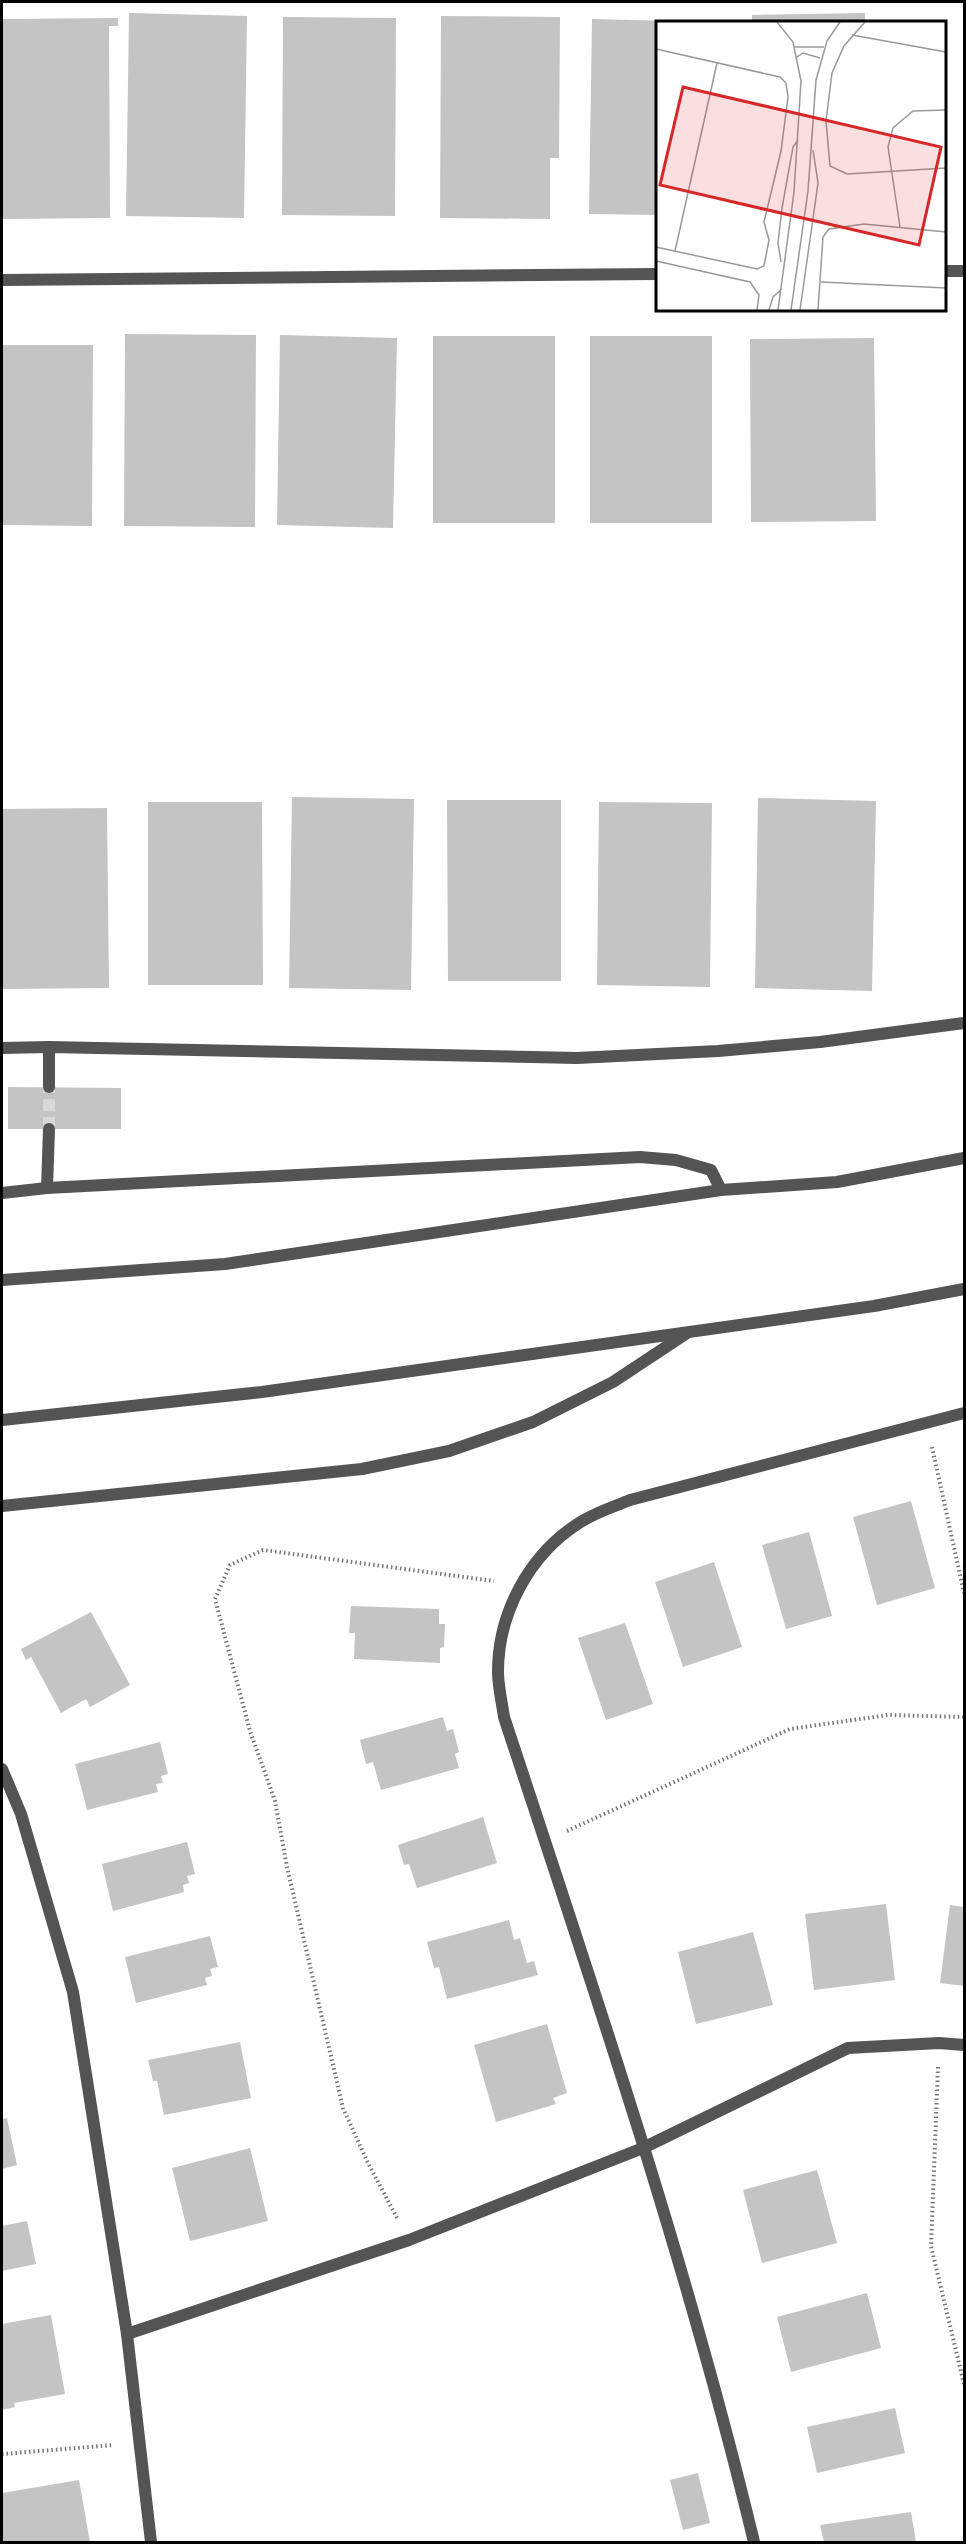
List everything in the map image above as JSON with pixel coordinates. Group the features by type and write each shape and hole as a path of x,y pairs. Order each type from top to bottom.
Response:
{"street":[{"path":"945,271 964,271"},
{"path":"2,280 656,274"},
{"path":"2,1048 49,1047 578,1058 741,1049 866,1037 964,1023"},
{"path":"49,1047 49,1088"},
{"path":"47,1188 49,1129"},
{"path":"2,1193 47,1188 640,1157 676,1160 711,1170 721,1190"},
{"path":"2,1280 225,1264 721,1190 837,1182 964,1158"},
{"path":"2,1420 262,1392 874,1306 964,1289"},
{"path":"2,1506 362,1469 449,1451 533,1422 613,1382 687,1333"},
{"path":"754,2542 723,2415 643,2148 504,1718 498,1672 503,1627 520,1585 546,1550 579,1523 630,1500 964,1413"},
{"path":"2,1768 21,1814 73,1992 127,2334 138,2443 152,2542"},
{"path":"127,2334 409,2240 643,2148 848,2048 939,2043 964,2045"}],"path":[{"path":"927,1422 964,1593"},
{"path":"409,2240 366,2161 343,2108 287,1867 275,1801 250,1731 214,1599 230,1565 263,1550 520,1585"},
{"path":"545,1841 790,1729 888,1715 964,1717"},
{"path":"939,2043 931,2246 964,2384"},
{"path":"2,2454 138,2443"}],"building":[{"path":"129,13 247,16 244,218 126,216"},
{"path":"865,13 865,21 752,21 752,15"},
{"path":"441,16 560,17 559,158 550,158 550,219 440,218"},
{"path":"283,17 396,18 395,216 282,215"},
{"path":"118,18 118,26 109,26 110,218 2,219 2,19"},
{"path":"592,19 672,21 656,21 656,215 589,214"},
{"path":"125,334 256,335 255,527 124,526"},
{"path":"280,335 397,338 393,528 277,525"},
{"path":"433,336 555,336 555,523 433,523"},
{"path":"590,336 712,336 712,523 590,523"},
{"path":"874,338 876,521 751,522 750,339"},
{"path":"2,345 93,345 92,526 2,525"},
{"path":"292,797 414,799 411,990 289,988"},
{"path":"758,798 876,801 872,991 755,988"},
{"path":"447,800 561,800 561,981 448,981"},
{"path":"148,802 262,802 263,985 148,985"},
{"path":"599,802 712,803 710,987 597,985"},
{"path":"107,808 109,988 2,989 2,809"},
{"path":"8,1087 121,1088 121,1129 8,1129"},
{"path":"911,1501 935,1588 877,1605 853,1517"},
{"path":"809,1532 832,1616 786,1629 762,1545"},
{"path":"714,1562 742,1647 683,1667 655,1582"},
{"path":"351,1606 439,1609 439,1624 445,1624 444,1647 440,1648 440,1663 354,1659 355,1633 349,1633"},
{"path":"91,1612 130,1685 90,1707 86,1699 61,1713 31,1657 26,1660 21,1649"},
{"path":"625,1623 653,1704 606,1720 578,1638"},
{"path":"443,1717 447,1731 453,1729 459,1752 455,1754 459,1768 381,1790 373,1762 366,1764 360,1740"},
{"path":"160,1742 168,1774 161,1776 163,1783 156,1784 158,1792 87,1810 75,1764"},
{"path":"483,1817 497,1863 417,1888 409,1864 404,1865 398,1845"},
{"path":"187,1842 195,1874 187,1876 189,1883 183,1885 184,1892 113,1911 102,1864"},
{"path":"886,1904 895,1980 814,1990 805,1914"},
{"path":"950,1905 964,1907 964,1986 940,1983"},
{"path":"509,1920 514,1940 520,1938 527,1963 534,1961 538,1975 447,1999 439,1967 434,1968 427,1942"},
{"path":"753,1932 773,2005 696,2024 678,1952"},
{"path":"210,1936 218,1967 210,1969 212,1976 205,1978 207,1985 136,2003 125,1957"},
{"path":"547,2024 567,2093 553,2098 556,2104 496,2122 474,2045"},
{"path":"240,2042 251,2098 164,2115 157,2081 153,2081 148,2060"},
{"path":"7,2118 17,2165 2,2169 2,2119"},
{"path":"250,2148 268,2221 190,2241 172,2168"},
{"path":"817,2170 837,2243 762,2263 743,2190"},
{"path":"27,2221 36,2264 2,2271 2,2226"},
{"path":"867,2293 881,2348 791,2372 777,2317"},
{"path":"51,2315 65,2394 14,2403 15,2407 2,2410 2,2324"},
{"path":"895,2408 905,2453 817,2473 807,2427"},
{"path":"698,2473 710,2523 683,2530 670,2480"},
{"path":"79,2480 90,2542 2,2542 2,2493"},
{"path":"911,2512 916,2542 824,2542 820,2525"}],"tunnel":[{"path":"49,1087 49,1129"}]}
